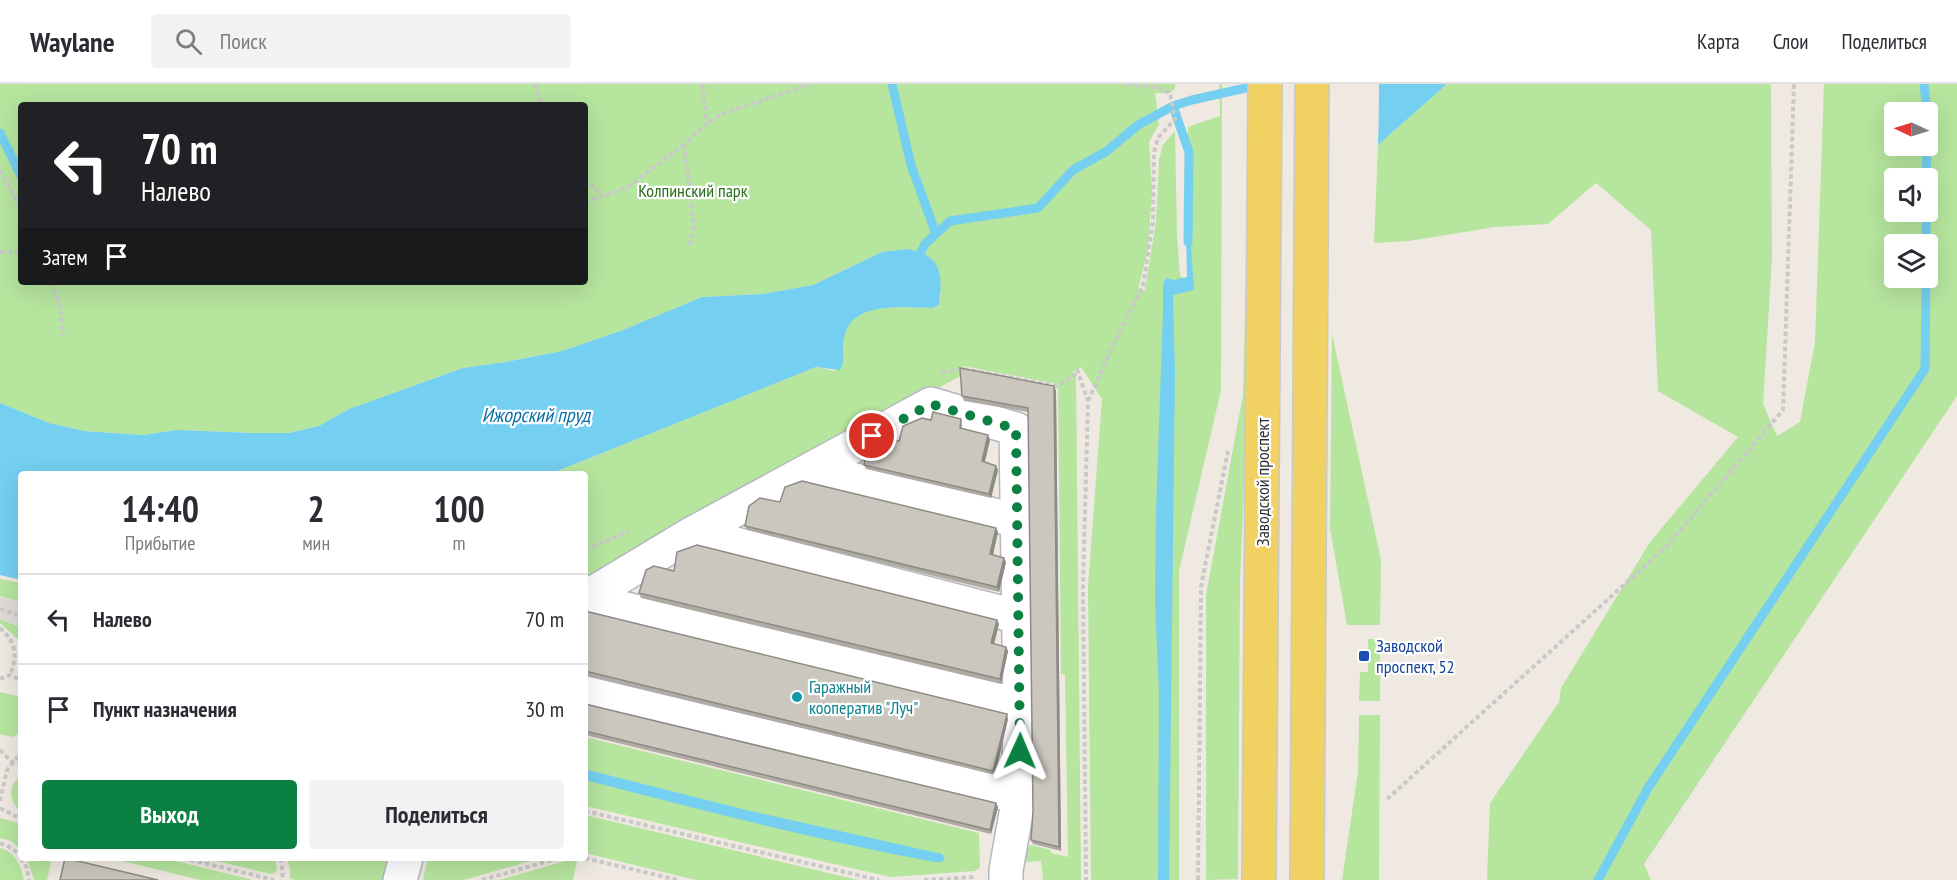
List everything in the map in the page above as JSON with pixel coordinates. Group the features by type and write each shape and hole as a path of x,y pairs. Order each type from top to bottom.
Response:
{"main road":[{"name":"Заводской проспект","path":"1260,880 1265,84"},
{"path":"1307,880 1312,84"}],"lane":[{"path":"588,596 693,533 931,404 1016,429 1019,797 1006,870 991,878"},
{"path":"812,469 1017,521"},
{"path":"693,533 1019,617"},
{"path":"588,599 1020,705"},
{"path":"588,694 1019,797"},
{"path":"400,880 405,861"}],"path":[{"path":"535,84 541,102"},
{"path":"702,84 707,123"},
{"path":"588,201 628,187 684,144 707,123 749,104 810,84"},
{"path":"1088,401 1143,286 1153,221 1154,152 1158,138 1175,119 1170,93 1150,85 1124,84"},
{"path":"1387,799 1667,546 1783,410 1794,84"},
{"path":"684,144 694,226 690,245"},
{"path":"0,170 18,203"},
{"path":"588,181 602,197"},
{"path":"0,252 18,252"},
{"path":"53,285 60,307 63,336"},
{"path":"1077,369 1088,401 1083,587 1086,880"},
{"path":"1198,880 1201,586 1229,444"},
{"path":"0,609 18,615"},
{"path":"0,628 9,636 16,652 10,675"},
{"path":"0,679 10,675 18,679"},
{"path":"0,750 12,762 18,763"},
{"path":"0,801 7,770 18,756"},
{"path":"0,808 18,817"},
{"path":"588,812 879,880"},
{"path":"0,843 12,848 18,855"},
{"path":"588,859 678,880"},
{"path":"23,861 27,868 29,880"},
{"path":"195,861 274,880"},
{"path":"281,861 283,880"},
{"path":"482,880 548,861"},
{"path":"924,880 991,878"}],"green space":[{"name":"Колпинский парк","path":"0,84 1175,84 1175,88 1170,93 1155,93 1159,124 1149,142 1152,191 1148,250 1138,289 1145,290 1156,221 1159,160 1163,145 1175,131 1180,275 1183,280 1187,279 1188,127 1220,116 1219,84 1222,84 1221,390 1179,571 1179,880 1091,880 1088,587 1102,399 1081,367 1073,372 1076,377 1081,880 1043,880 1041,861 1023,862 1024,849 1031,845 1068,857 1065,674 1061,674 1058,384 963,366 962,375 588,580 588,471 557,471 816,367 835,371 843,335 848,325 865,313 887,308 933,308 939,305 941,293 907,249 882,252 813,285 762,294 702,297 623,330 562,351 463,368 349,409 319,426 289,433 177,430 143,435 84,431 49,423 0,403"},
{"path":"1447,84 1771,84 1772,259 1763,404 1777,436 1800,422 1815,342 1824,84 1957,84 1957,396 1644,864 1651,880 1487,880 1490,803 1559,702 1561,688 1650,542 1738,437 1658,391 1651,230 1596,183 1548,224 1495,227 1409,241 1374,243 1378,145"},
{"path":"1248,188 1247,420 1240,580 1238,879 1206,880 1206,595 1243,395"},
{"path":"1332,334 1381,560 1380,625 1347,625 1330,529"},
{"path":"0,579 18,582 18,601 0,596"},
{"path":"0,619 18,626 18,639 0,623"},
{"path":"1368,639 1380,639 1380,701 1359,701 1360,672 1368,672"},
{"path":"0,692 18,696 18,734 12,737 0,734"},
{"path":"1359,715 1380,715 1379,880 1342,880 1358,772"},
{"path":"588,738 979,833 980,867 975,871 890,877 588,807"},
{"path":"18,778 18,809 11,794"},
{"path":"588,816 858,880 696,880 588,854"},
{"path":"0,818 18,823 18,847 11,841 0,838"},
{"path":"0,848 10,852 16,860 24,880 0,880"},
{"path":"28,861 51,861 47,880 34,880"},
{"path":"122,861 175,861 253,880 200,880"},
{"path":"217,861 276,861 277,869 271,874"},
{"path":"288,861 390,861 385,880 296,880 290,879"},
{"path":"427,861 530,861 464,880 423,880"},
{"path":"565,861 577,861 573,880 499,880"}],"shaded area":[{"path":"0,597 18,601 18,626 0,619"}],"water":[{"path":"1379,84 1447,84 1378,145"},
{"path":"1186,232 1190,232 1194,290 1173,295 1175,372 1169,880 1158,880 1159,692 1155,602 1163,284 1166,278 1174,280 1187,277"},
{"name":"Ижорский пруд","path":"907,249 919,252 934,261 940,275 939,305 933,308 880,309 857,317 849,326 844,338 843,362 840,370 816,367 557,471 18,471 18,579 0,575 0,403 49,423 84,431 143,435 177,430 289,433 319,426 349,409 463,368 562,351 623,330 702,297 762,294 813,285 882,252"},
{"path":"588,770 746,810 942,854 945,858 942,862 934,862 846,844 588,781"}],"pier":[{"path":"1376,84 1379,84 1378,145 1375,146"}],"building":[{"path":"960,368 1054,386 1059,847 1031,840 1033,811 1028,408 962,396"},
{"path":"933,412 961,419 960,428 988,435 982,461 996,466 989,494 864,465 868,444 881,437 899,441 903,426 922,418 931,420"},
{"path":"802,481 996,528 990,554 1004,558 997,587 745,526 749,506 760,498 780,502 785,487"},
{"name":"Гаражный кооператив \"Луч\"","path":"697,545 997,620 991,643 1006,647 1000,679 639,593 646,570 654,566 674,571 677,552"},
{"name":"Гаражный кооператив \"Луч\"","path":"588,612 1007,714 993,771 588,672"},
{"name":"Гаражный кооператив \"Луч\"","path":"588,705 996,803 990,830 588,732"},
{"path":"64,861 78,861 158,880 60,880"}],"waterway":[{"path":"892,84 911,165 936,234"},
{"path":"1924,84 1926,102"},
{"path":"921,252 925,244 950,221 1038,208 1073,170 1107,151 1138,125 1173,106 1259,85"},
{"path":"1173,106 1189,152 1188,242"},
{"path":"0,133 18,170"},
{"path":"1926,168 1927,156"},
{"path":"1926,222 1926,234"},
{"path":"1598,880 1648,788 1925,369 1926,288"}],"place":[{"name":"Заводской проспект, 52","path":"1364,656"},
{"name":"Гаражный кооператив \"Луч\"","path":"797,697"}],"route":[{"path":"872,436 931,404 1016,429 1020,751"}]}
